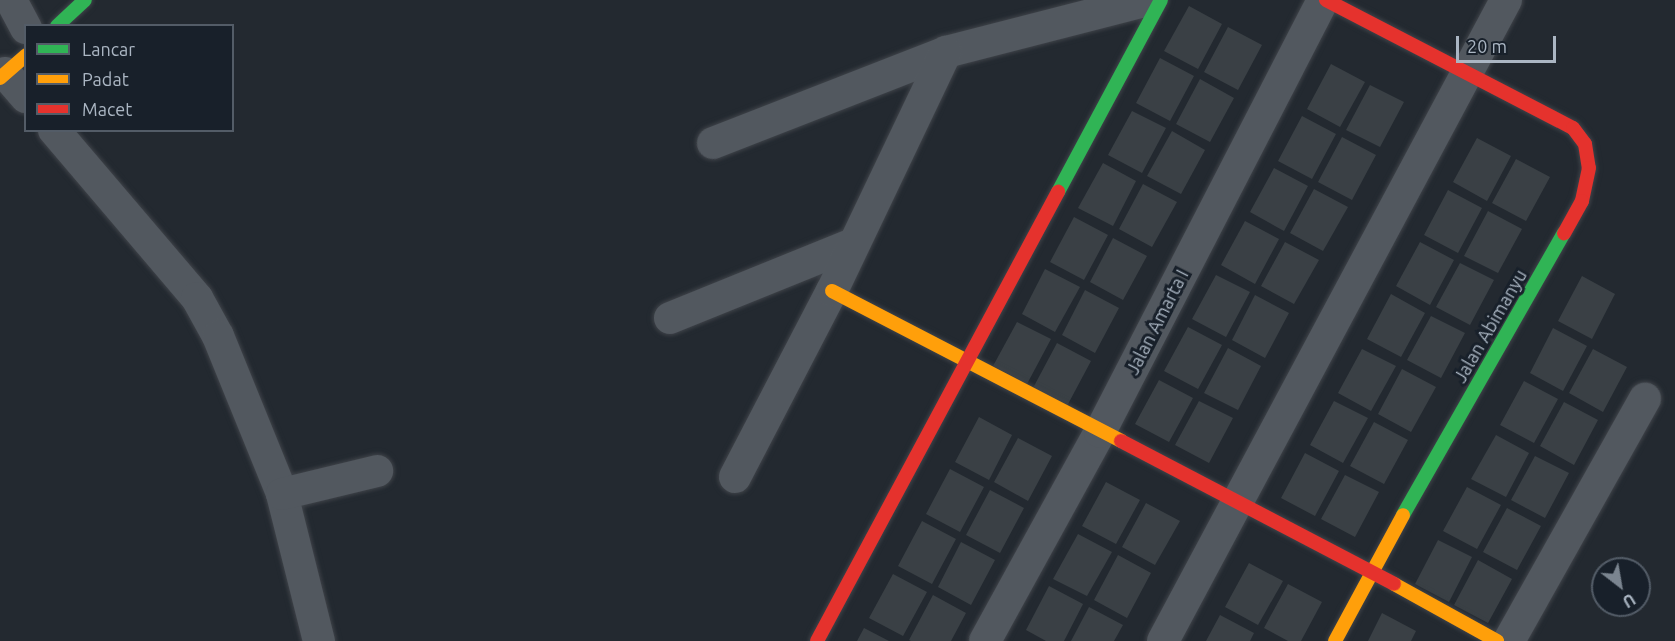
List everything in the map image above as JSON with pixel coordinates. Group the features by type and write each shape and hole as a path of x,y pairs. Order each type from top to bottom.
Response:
{"street":[{"path":"11,0 24,24"},
{"path":"59,24 85,0"},
{"path":"713,143 946,52 1149,0"},
{"path":"817,641 1161,0"},
{"name":"Jalan Abimanyu","path":"1325,0 1469,72 1573,128 1585,144 1589,168 1582,201 1371,571 1335,641"},
{"name":"Jalan Amarta I","path":"986,641 1100,432 1325,0"},
{"path":"1163,641 1506,0"},
{"path":"735,477 832,291 946,52"},
{"path":"10,69 24,94"},
{"path":"56,132 197,298 218,336 282,495 319,641"},
{"path":"670,318 853,244"},
{"path":"832,291 1371,571 1497,641"},
{"path":"1509,641 1645,399"},
{"path":"282,495 376,471"}],"building":[{"path":"1189,6 1222,24 1198,69 1164,51"},
{"path":"1228,27 1262,45 1238,90 1204,72"},
{"path":"1160,58 1194,76 1170,121 1136,103"},
{"path":"1331,64 1365,82 1340,127 1307,109"},
{"path":"1200,79 1234,98 1210,142 1176,124"},
{"path":"1370,85 1404,102 1380,147 1346,130"},
{"path":"1132,111 1166,128 1142,173 1108,155"},
{"path":"1302,116 1336,134 1312,179 1278,161"},
{"path":"1172,131 1205,150 1181,194 1147,176"},
{"path":"1342,137 1376,155 1352,200 1318,182"},
{"path":"1477,138 1511,156 1487,201 1453,182"},
{"path":"1516,159 1550,177 1526,221 1492,203"},
{"path":"1103,163 1136,181 1113,226 1078,208"},
{"path":"1274,168 1308,186 1284,231 1250,212"},
{"path":"1143,184 1177,202 1152,247 1119,229"},
{"path":"1314,189 1348,207 1323,251 1290,233"},
{"path":"1448,190 1482,208 1458,253 1424,235"},
{"path":"1488,211 1522,229 1498,273 1464,256"},
{"path":"1074,217 1108,235 1084,280 1050,262"},
{"path":"1245,221 1279,239 1255,284 1221,265"},
{"path":"1113,238 1147,256 1123,300 1090,282"},
{"path":"1285,242 1319,260 1294,304 1261,286"},
{"path":"1420,242 1454,260 1430,305 1396,286"},
{"path":"1460,263 1494,280 1470,325 1436,307"},
{"path":"1045,269 1080,287 1055,332 1022,314"},
{"path":"1216,275 1250,292 1226,337 1192,319"},
{"path":"1582,276 1615,294 1592,339 1558,321"},
{"path":"1085,290 1119,308 1095,353 1062,335"},
{"path":"1391,294 1425,313 1401,357 1367,339"},
{"path":"1255,295 1289,313 1265,358 1232,340"},
{"path":"1431,316 1465,333 1441,378 1407,360"},
{"path":"1017,322 1051,339 1027,384 993,366"},
{"path":"1188,327 1222,345 1198,389 1164,371"},
{"path":"1553,328 1587,346 1563,391 1530,373"},
{"path":"1057,343 1091,361 1067,406 1033,388"},
{"path":"1228,348 1261,366 1238,410 1204,393"},
{"path":"1362,349 1396,366 1371,411 1338,393"},
{"path":"1593,349 1627,367 1603,412 1569,393"},
{"path":"1402,369 1436,387 1411,432 1378,414"},
{"path":"1159,380 1193,398 1169,442 1135,424"},
{"path":"1524,381 1558,399 1534,443 1500,425"},
{"path":"1199,401 1233,418 1209,463 1175,445"},
{"path":"1334,401 1368,418 1343,463 1310,445"},
{"path":"1564,402 1598,420 1574,465 1540,446"},
{"path":"979,417 1012,435 989,480 955,462"},
{"path":"1374,422 1408,440 1384,484 1350,466"},
{"path":"1496,435 1529,453 1506,497 1471,479"},
{"path":"1018,438 1052,456 1028,501 994,482"},
{"path":"1305,453 1339,471 1315,516 1281,498"},
{"path":"1535,456 1569,473 1545,518 1511,500"},
{"path":"950,469 984,487 960,532 926,514"},
{"path":"1345,475 1379,492 1355,537 1321,519"},
{"path":"1106,482 1140,500 1116,544 1082,526"},
{"path":"1467,487 1501,505 1477,549 1443,531"},
{"path":"990,490 1024,508 1000,553 966,535"},
{"path":"1146,503 1180,521 1155,565 1122,547"},
{"path":"1507,508 1541,526 1517,570 1483,552"},
{"path":"922,521 956,539 932,584 898,566"},
{"path":"1078,534 1112,552 1087,596 1053,579"},
{"path":"1438,540 1472,557 1449,602 1415,584"},
{"path":"961,542 995,560 971,605 938,587"},
{"path":"1118,555 1151,573 1127,618 1094,600"},
{"path":"1478,560 1512,579 1488,623 1454,605"},
{"path":"1249,563 1283,581 1258,625 1225,607"},
{"path":"893,574 927,592 903,636 869,618"},
{"path":"1288,584 1322,602 1301,641 1288,641 1264,628"},
{"path":"1049,586 1083,604 1064,641 1046,641 1026,630"},
{"path":"933,595 966,613 951,641 909,640"},
{"path":"1089,607 1123,625 1114,641 1071,641"},
{"path":"1382,613 1416,631 1411,641 1368,641"},
{"path":"1220,615 1254,633 1250,641 1206,641"},
{"path":"864,628 889,641 857,641"}],"traffic: fast":[{"path":"59,24 85,0"},
{"path":"1058,192 1161,0"},
{"path":"1403,515 1564,233"}],"traffic: slow":[{"path":"0,78 24,57"},
{"path":"832,291 1121,441"},
{"path":"1335,641 1403,515"},
{"path":"1394,584 1497,641"}],"traffic: jam":[{"path":"1326,0 1573,128 1585,144 1589,168 1582,201 1564,233"},
{"path":"817,641 1058,192"},
{"path":"1121,441 1394,584"}]}
